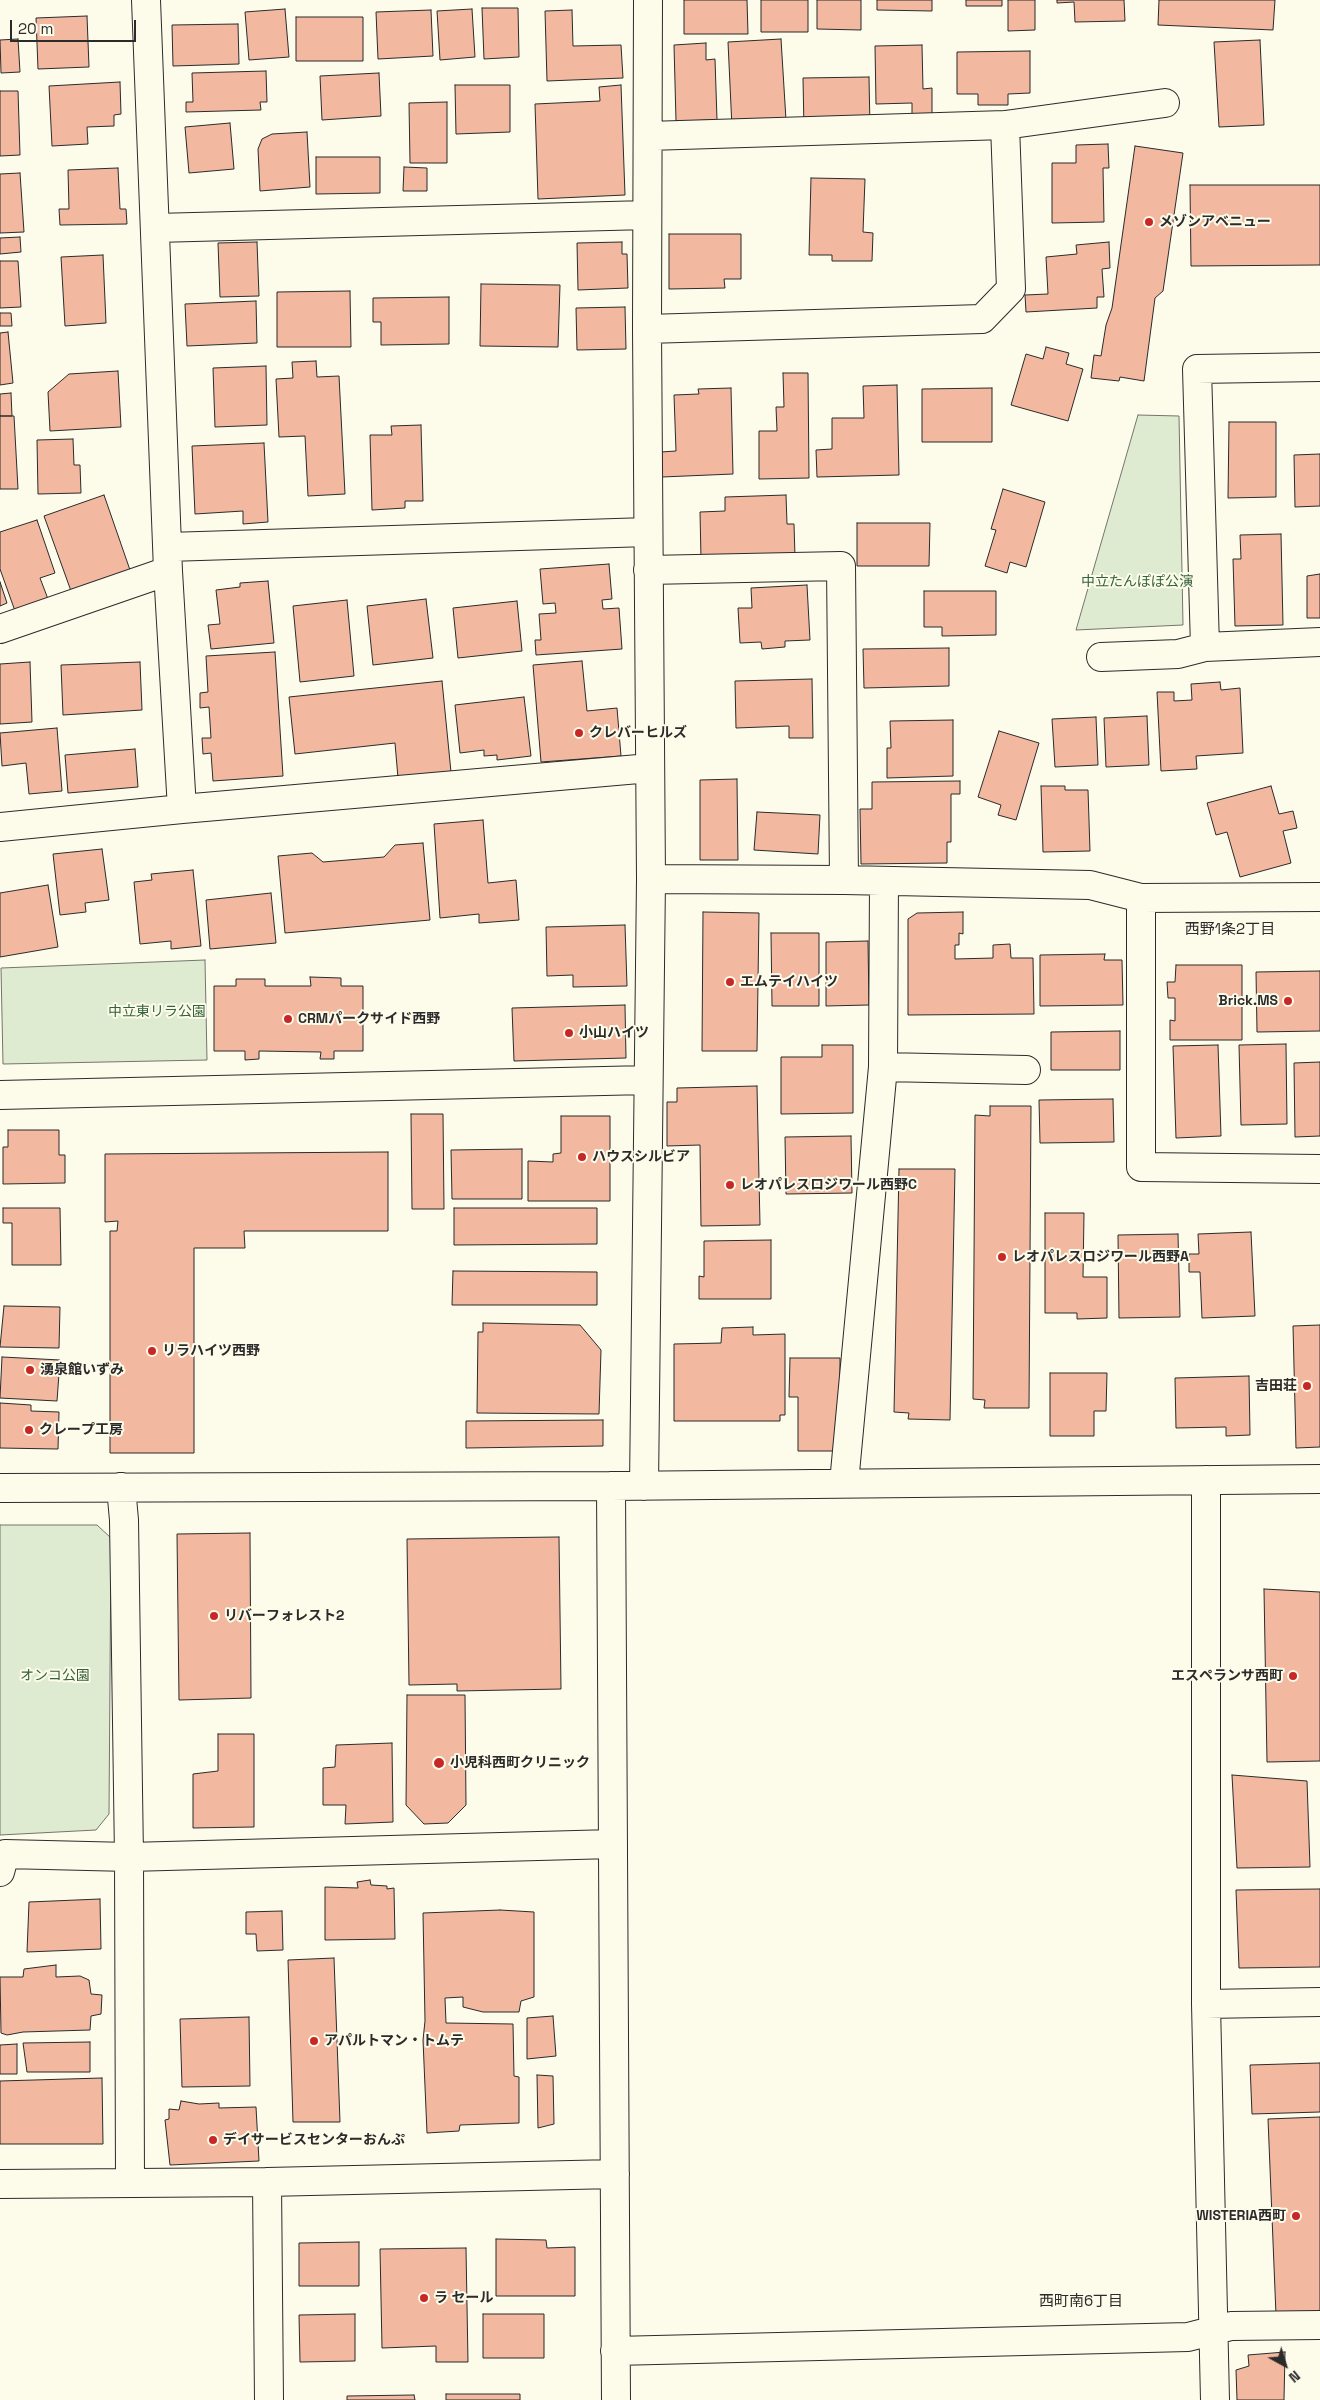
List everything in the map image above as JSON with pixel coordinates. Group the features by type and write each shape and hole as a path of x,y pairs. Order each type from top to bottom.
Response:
{"street":[{"path":"146,0 168,559 182,809"},
{"path":"644,1486 647,1080 651,879 647,329 648,0"},
{"path":"648,136 1005,125 1165,103"},
{"path":"647,329 982,319 1011,289 1005,125"},
{"path":"156,228 647,215"},
{"path":"1205,647 1197,369 1320,367"},
{"path":"0,629 168,559 648,532"},
{"path":"648,570 841,566 844,880"},
{"path":"1102,657 1178,654 1205,647 1320,642"},
{"path":"0,827 650,768"},
{"path":"651,879 844,880 1090,885 1141,898 1320,897"},
{"path":"844,1483 883,1068 884,881"},
{"path":"1141,898 1141,1167 1320,1169"},
{"path":"883,1068 1026,1070"},
{"path":"0,1095 647,1080"},
{"path":"0,1488 644,1486 1320,1479"},
{"path":"1206,1480 1206,2004 1215,2400"},
{"path":"611,1486 616,2400"},
{"path":"121,1487 124,1520 129,1857 130,2183"},
{"path":"0,1872 5,1854 129,1857 613,1844"},
{"path":"1206,2004 1320,2002"},
{"path":"0,2184 267,2182 615,2174"},
{"path":"267,2182 269,2400"},
{"path":"615,2351 1188,2337 1231,2326 1320,2325"}],"green space":[{"name":"中立たんぽぽ公演","path":"1138,415 1179,416 1183,625 1076,630"},
{"name":"中立東リラ公園","path":"205,960 207,1060 3,1064 1,968"},
{"name":"オンコ公園","path":"0,1525 97,1525 111,1538 109,1814 96,1830 0,1835"}],"building":[{"path":"684,0 747,0 748,34 684,34"},
{"path":"761,0 808,0 808,32 761,32"},
{"path":"817,0 861,0 861,30 817,29"},
{"path":"877,0 932,0 932,11 877,10"},
{"path":"966,0 1002,0 1002,6 966,6"},
{"path":"1008,0 1035,0 1035,30 1008,31"},
{"path":"1057,0 1124,0 1125,21 1075,22 1074,2 1057,3"},
{"path":"1159,0 1275,0 1273,30 1158,25"},
{"path":"482,8 518,8 519,57 484,59"},
{"path":"285,9 289,57 249,60 245,12"},
{"path":"472,9 475,57 440,60 437,11"},
{"path":"431,10 433,56 378,59 376,12"},
{"path":"572,10 573,46 621,45 623,78 547,81 545,11"},
{"path":"87,16 89,67 38,69 36,18"},
{"path":"296,17 363,17 363,61 296,61"},
{"path":"238,24 239,64 173,66 172,25"},
{"path":"18,39 20,72 1,73 0,40"},
{"path":"781,39 786,120 732,128 728,42"},
{"path":"1260,40 1264,125 1219,127 1214,42"},
{"path":"706,43 706,60 715,59 717,120 676,121 674,45"},
{"path":"922,45 923,89 932,88 932,116 912,116 912,103 876,104 875,46"},
{"path":"1030,51 1030,93 1008,94 1008,105 978,105 978,94 957,94 957,52"},
{"path":"266,71 267,102 260,102 261,110 186,112 186,102 193,102 192,73"},
{"path":"379,73 381,116 322,120 320,76"},
{"path":"869,77 870,128 804,130 803,78"},
{"path":"120,82 121,114 114,115 114,126 87,127 88,144 52,146 49,86"},
{"path":"455,85 510,85 510,132 456,134"},
{"path":"621,85 625,195 538,199 535,104 600,101 599,87"},
{"path":"0,91 18,91 20,155 0,156"},
{"path":"447,102 447,163 410,163 409,103"},
{"path":"230,123 234,169 189,173 185,127"},
{"path":"307,132 310,187 260,191 258,149 262,139 272,134"},
{"path":"1108,144 1109,168 1103,168 1104,222 1052,223 1052,163 1076,163 1076,145"},
{"name":"メゾンアベニュー","path":"1135,146 1183,153 1163,291 1155,298 1144,381 1120,377 1119,381 1091,378 1094,355 1101,356 1106,325 1112,308"},
{"path":"316,157 380,157 380,193 316,194"},
{"path":"404,167 427,168 427,191 403,191"},
{"path":"118,168 120,209 126,209 127,224 60,225 59,209 69,209 68,170"},
{"path":"20,173 24,232 0,233 0,174"},
{"path":"811,178 865,179 863,232 873,233 872,261 832,261 832,255 809,255"},
{"path":"1190,185 1320,185 1320,265 1191,266"},
{"path":"669,234 741,234 741,279 724,279 725,288 669,289"},
{"path":"20,237 21,252 0,254 0,238"},
{"path":"257,242 259,296 220,297 218,243"},
{"path":"622,242 622,254 627,254 628,288 578,290 577,243"},
{"path":"1109,242 1110,268 1102,269 1104,297 1097,297 1097,308 1026,312 1025,295 1048,294 1046,257 1077,254 1076,245"},
{"path":"103,255 106,323 65,326 61,257"},
{"path":"0,261 18,261 21,307 0,308"},
{"path":"481,284 560,285 558,347 480,346"},
{"path":"350,291 351,347 277,347 277,292"},
{"path":"449,297 449,344 381,345 381,322 373,322 373,298"},
{"path":"256,301 257,343 187,346 185,304"},
{"path":"625,307 626,349 577,350 576,308"},
{"path":"0,313 11,313 12,326 0,326"},
{"path":"8,332 13,383 0,385 0,333"},
{"path":"1046,347 1069,353 1066,364 1083,369 1068,421 1011,405 1026,354 1043,359"},
{"path":"316,361 317,377 339,376 345,494 308,496 305,436 279,437 276,379 293,378 292,362"},
{"path":"266,366 267,425 215,427 213,368"},
{"path":"118,371 121,427 50,431 48,392 69,374"},
{"path":"783,373 808,373 809,478 759,479 759,431 777,431 776,407 784,407"},
{"path":"897,385 899,475 817,477 816,450 832,449 832,418 864,418 863,386"},
{"path":"731,388 733,474 662,477 661,452 676,451 674,395 699,394 698,389"},
{"path":"992,388 992,442 922,442 922,389"},
{"path":"11,393 12,416 0,416 0,394"},
{"path":"0,416 14,416 18,489 0,489"},
{"path":"1229,422 1276,422 1276,497 1228,498"},
{"path":"421,425 423,501 405,501 405,508 372,510 370,435 392,435 391,426"},
{"path":"73,439 74,465 80,465 81,493 38,494 37,440"},
{"path":"264,443 268,522 243,524 243,511 195,514 192,446"},
{"path":"1320,454 1320,506 1295,507 1294,455"},
{"path":"1003,489 1045,502 1026,567 1010,562 1007,573 985,566 996,530 991,529"},
{"path":"104,495 130,570 71,591 44,516"},
{"path":"786,495 787,524 794,524 795,557 701,559 700,512 725,511 725,497"},
{"path":"37,520 55,573 40,578 48,599 15,611 0,569 0,532"},
{"path":"857,523 930,523 929,566 857,566"},
{"path":"1281,534 1283,625 1235,626 1233,559 1241,559 1240,535"},
{"path":"609,564 612,599 602,600 603,609 619,608 622,649 536,655 535,640 541,640 539,614 556,613 555,603 543,604 540,569"},
{"path":"1320,574 1320,618 1307,618 1307,576"},
{"path":"268,581 274,643 211,649 208,625 220,624 216,590 240,587 240,583"},
{"path":"0,582 7,603 0,606"},
{"path":"807,585 810,640 785,641 785,647 762,649 761,642 740,643 738,608 752,608 751,588"},
{"path":"924,591 996,591 996,635 942,636 942,627 924,627"},
{"path":"426,599 433,658 373,665 367,606"},
{"path":"347,600 354,676 300,682 293,606"},
{"path":"517,601 522,651 458,658 453,608"},
{"path":"949,648 949,686 864,688 863,649"},
{"path":"275,652 283,776 213,781 211,753 203,754 202,738 211,738 209,707 200,708 200,693 208,692 206,656"},
{"name":"クレバーヒルズ","path":"582,661 587,711 617,708 621,756 541,762 533,665"},
{"path":"30,662 32,722 0,724 0,664"},
{"path":"140,662 142,710 63,715 61,665"},
{"path":"812,679 813,738 789,738 789,726 736,728 735,681"},
{"path":"442,681 451,772 398,778 395,743 295,754 289,697"},
{"path":"1220,682 1221,690 1240,688 1243,753 1196,756 1197,769 1161,771 1157,692 1174,692 1174,701 1192,700 1191,684"},
{"path":"524,697 531,756 497,760 497,755 484,756 484,750 460,753 455,705"},
{"path":"1147,716 1149,765 1106,767 1104,718"},
{"path":"1096,717 1098,765 1055,767 1052,719"},
{"path":"953,720 953,776 887,778 887,748 891,748 890,721"},
{"path":"57,728 62,791 29,794 26,763 2,766 0,733"},
{"path":"999,731 1039,743 1016,820 998,815 1001,805 978,797"},
{"path":"135,749 138,787 68,793 65,755"},
{"path":"737,779 738,860 700,860 700,780"},
{"path":"960,781 960,794 951,794 951,842 947,842 947,863 861,864 860,809 872,809 872,782"},
{"path":"1041,786 1065,786 1065,790 1088,790 1090,851 1043,852"},
{"path":"1271,786 1279,814 1293,811 1297,828 1283,831 1291,863 1240,877 1227,832 1216,835 1207,803"},
{"path":"757,812 820,815 818,854 754,850"},
{"path":"483,820 488,883 516,880 519,920 479,923 479,914 440,918 434,824"},
{"path":"423,843 430,920 285,933 278,856 312,853 323,862 384,857 395,845"},
{"path":"102,849 109,900 85,903 86,912 60,915 53,854"},
{"path":"193,870 201,946 171,949 171,941 140,944 134,882 152,880 151,874"},
{"path":"48,885 58,947 0,957 0,893"},
{"path":"271,893 276,943 210,949 206,900"},
{"name":"エムテイハイツ","path":"703,912 759,913 757,1051 702,1051"},
{"path":"963,912 963,934 959,933 959,945 955,945 955,959 993,958 993,945 1010,944 1011,958 1033,958 1034,1014 908,1015 908,919 917,913"},
{"path":"625,925 627,986 573,987 573,975 547,976 546,927"},
{"path":"771,933 819,933 819,1006 772,1006"},
{"path":"868,941 869,1005 826,1006 826,942"},
{"path":"1105,954 1104,960 1122,960 1123,1005 1040,1006 1040,955"},
{"path":"1176,965 1242,965 1242,1040 1170,1040 1170,1020 1175,1021 1175,998 1168,998 1167,982 1175,982"},
{"name":"Brick.MS","path":"1320,971 1320,1031 1257,1032 1256,972"},
{"name":"CRMパークサイド西野","path":"310,977 341,978 341,986 363,986 363,1051 334,1051 334,1059 320,1059 321,1052 259,1051 259,1059 245,1060 245,1051 214,1051 214,986 236,986 236,979 265,979 265,986 311,986"},
{"name":"小山ハイツ","path":"625,1005 626,1058 514,1061 512,1008"},
{"path":"1120,1031 1120,1070 1051,1070 1051,1032"},
{"path":"1286,1044 1287,1124 1241,1125 1239,1045"},
{"path":"822,1045 853,1045 853,1113 781,1114 781,1057 822,1057"},
{"path":"1218,1045 1221,1136 1176,1138 1173,1046"},
{"path":"1320,1062 1320,1136 1295,1137 1294,1063"},
{"name":"レオパレスロジワール西野C","path":"757,1086 760,1225 701,1226 700,1145 667,1146 667,1102 677,1102 677,1088"},
{"path":"1113,1099 1114,1142 1040,1143 1039,1100"},
{"name":"レオパレスロジワール西野A","path":"990,1106 1031,1106 1029,1408 984,1408 985,1400 973,1399 975,1115 990,1116"},
{"path":"411,1114 443,1114 444,1209 412,1209"},
{"name":"ハウスシルビア","path":"561,1116 610,1116 610,1201 528,1201 528,1161 553,1162 553,1154 561,1153"},
{"path":"8,1130 59,1130 59,1155 65,1155 65,1183 3,1184 3,1147 8,1147"},
{"path":"851,1136 852,1193 786,1194 785,1137"},
{"path":"522,1149 522,1199 452,1199 451,1150"},
{"name":"リラハイツ西野","path":"388,1152 388,1231 244,1231 245,1248 194,1248 194,1453 110,1453 110,1231 117,1231 118,1221 105,1222 105,1154"},
{"path":"899,1169 955,1169 950,1420 908,1419 909,1413 894,1412"},
{"path":"3,1208 60,1208 61,1265 12,1265 12,1223 3,1223"},
{"path":"454,1208 597,1208 597,1244 454,1245"},
{"path":"1045,1213 1084,1213 1083,1277 1107,1277 1107,1318 1077,1319 1077,1313 1045,1313"},
{"path":"1251,1232 1255,1316 1202,1318 1200,1272 1189,1272 1189,1254 1199,1254 1198,1234"},
{"path":"1178,1234 1180,1317 1119,1318 1118,1235"},
{"path":"771,1240 771,1299 699,1299 699,1276 704,1277 704,1241"},
{"path":"453,1271 597,1272 597,1305 452,1305"},
{"path":"4,1306 60,1307 59,1348 0,1347"},
{"path":"483,1323 580,1325 601,1350 599,1414 477,1413 478,1332 483,1332"},
{"name":"吉田荘","path":"1320,1325 1320,1447 1296,1448 1293,1326"},
{"path":"753,1327 753,1335 785,1334 785,1415 780,1415 780,1421 674,1421 674,1344 721,1343 722,1328"},
{"name":"湧泉館いずみ","path":"2,1357 60,1360 57,1401 0,1398"},
{"path":"790,1358 840,1358 840,1451 798,1451 798,1397 789,1397"},
{"path":"1050,1373 1107,1373 1106,1411 1094,1411 1094,1436 1050,1436"},
{"path":"1249,1376 1250,1435 1226,1436 1226,1427 1176,1428 1175,1378"},
{"name":"クレープ工房","path":"0,1403 31,1405 31,1411 59,1412 58,1449 0,1448"},
{"path":"603,1420 603,1446 466,1448 466,1421"},
{"name":"リバーフォレスト2","path":"250,1533 251,1698 179,1700 177,1534"},
{"path":"559,1537 561,1689 457,1691 457,1684 409,1685 407,1539"},
{"name":"エスペランサ西町","path":"1264,1589 1320,1592 1320,1761 1267,1762"},
{"path":"407,1695 465,1695 466,1805 448,1823 424,1824 406,1805"},
{"path":"218,1734 254,1734 254,1827 193,1828 193,1774 218,1771"},
{"path":"392,1743 393,1822 345,1824 346,1805 323,1805 323,1768 335,1767 336,1745"},
{"path":"1232,1775 1307,1781 1310,1867 1237,1868"},
{"path":"370,1880 371,1885 387,1886 387,1889 394,1888 395,1939 325,1940 325,1887 358,1888 357,1882"},
{"path":"1320,1889 1320,1967 1239,1968 1236,1890"},
{"path":"100,1899 101,1949 27,1952 29,1902"},
{"path":"500,1910 534,1912 534,1997 521,2001 519,2012 483,2012 463,2007 463,1997 445,1998 446,2023 513,2024 514,2076 519,2077 519,2123 460,2125 459,2131 427,2133 423,2040 425,2021 423,1913"},
{"path":"282,1911 283,1950 257,1951 256,1934 246,1934 246,1912"},
{"name":"アパルトマン・トムテ","path":"334,1958 340,2122 293,2122 288,1960"},
{"path":"56,1965 56,1977 80,1976 89,1980 91,1994 102,1995 101,2014 91,2016 90,2030 23,2032 7,2035 1,2033 0,1977 23,1977 24,1969"},
{"path":"553,2016 556,2056 527,2059 527,2018"},
{"path":"249,2017 250,2086 182,2087 180,2019"},
{"path":"90,2042 90,2072 27,2072 23,2043"},
{"path":"17,2044 17,2074 0,2074 0,2045"},
{"path":"1320,2063 1320,2112 1252,2114 1250,2065"},
{"path":"537,2075 553,2076 554,2124 538,2128"},
{"path":"102,2078 103,2144 0,2144 0,2081"},
{"name":"デイサービスセンターおんぷ","path":"181,2101 199,2104 219,2103 219,2108 256,2107 259,2161 170,2165 165,2120 169,2119 169,2109 179,2110"},
{"name":"WISTERIA西町","path":"1320,2117 1320,2313 1276,2315 1268,2119"},
{"path":"496,2239 546,2240 547,2248 575,2247 575,2296 496,2296"},
{"path":"359,2242 359,2286 299,2286 299,2243"},
{"name":"ラ セール","path":"466,2248 468,2362 436,2362 436,2346 382,2348 380,2249"},
{"path":"355,2314 355,2361 300,2362 299,2315"},
{"path":"483,2314 544,2314 544,2358 483,2358"},
{"path":"1285,2352 1284,2400 1237,2400 1236,2370 1249,2366 1248,2355"},
{"path":"446,2394 520,2394 520,2400 446,2400"},
{"path":"414,2395 415,2400 347,2400 347,2396"}],"place":[{"name":"メゾンアベニュー","path":"1149,222"},
{"name":"クレバーヒルズ","path":"579,733"},
{"name":"エムテイハイツ","path":"730,982"},
{"name":"Brick.MS","path":"1288,1001"},
{"name":"CRMパークサイド西野","path":"288,1019"},
{"name":"小山ハイツ","path":"569,1033"},
{"name":"ハウスシルビア","path":"582,1157"},
{"name":"レオパレスロジワール西野C","path":"730,1185"},
{"name":"レオパレスロジワール西野A","path":"1002,1257"},
{"name":"リラハイツ西野","path":"152,1351"},
{"name":"湧泉館いずみ","path":"30,1370"},
{"name":"吉田荘","path":"1307,1386"},
{"name":"クレープ工房","path":"29,1430"},
{"name":"リバーフォレスト2","path":"214,1616"},
{"name":"エスペランサ西町","path":"1293,1676"},
{"name":"小児科西町クリニック","path":"439,1763"},
{"name":"アパルトマン・トムテ","path":"314,2041"},
{"name":"デイサービスセンターおんぷ","path":"213,2140"},
{"name":"WISTERIA西町","path":"1296,2216"},
{"name":"ラ セール","path":"424,2298"}],"district":[{"name":"西野1条2丁目","path":"1230,930"},
{"name":"西町南6丁目","path":"1081,2302"}]}
